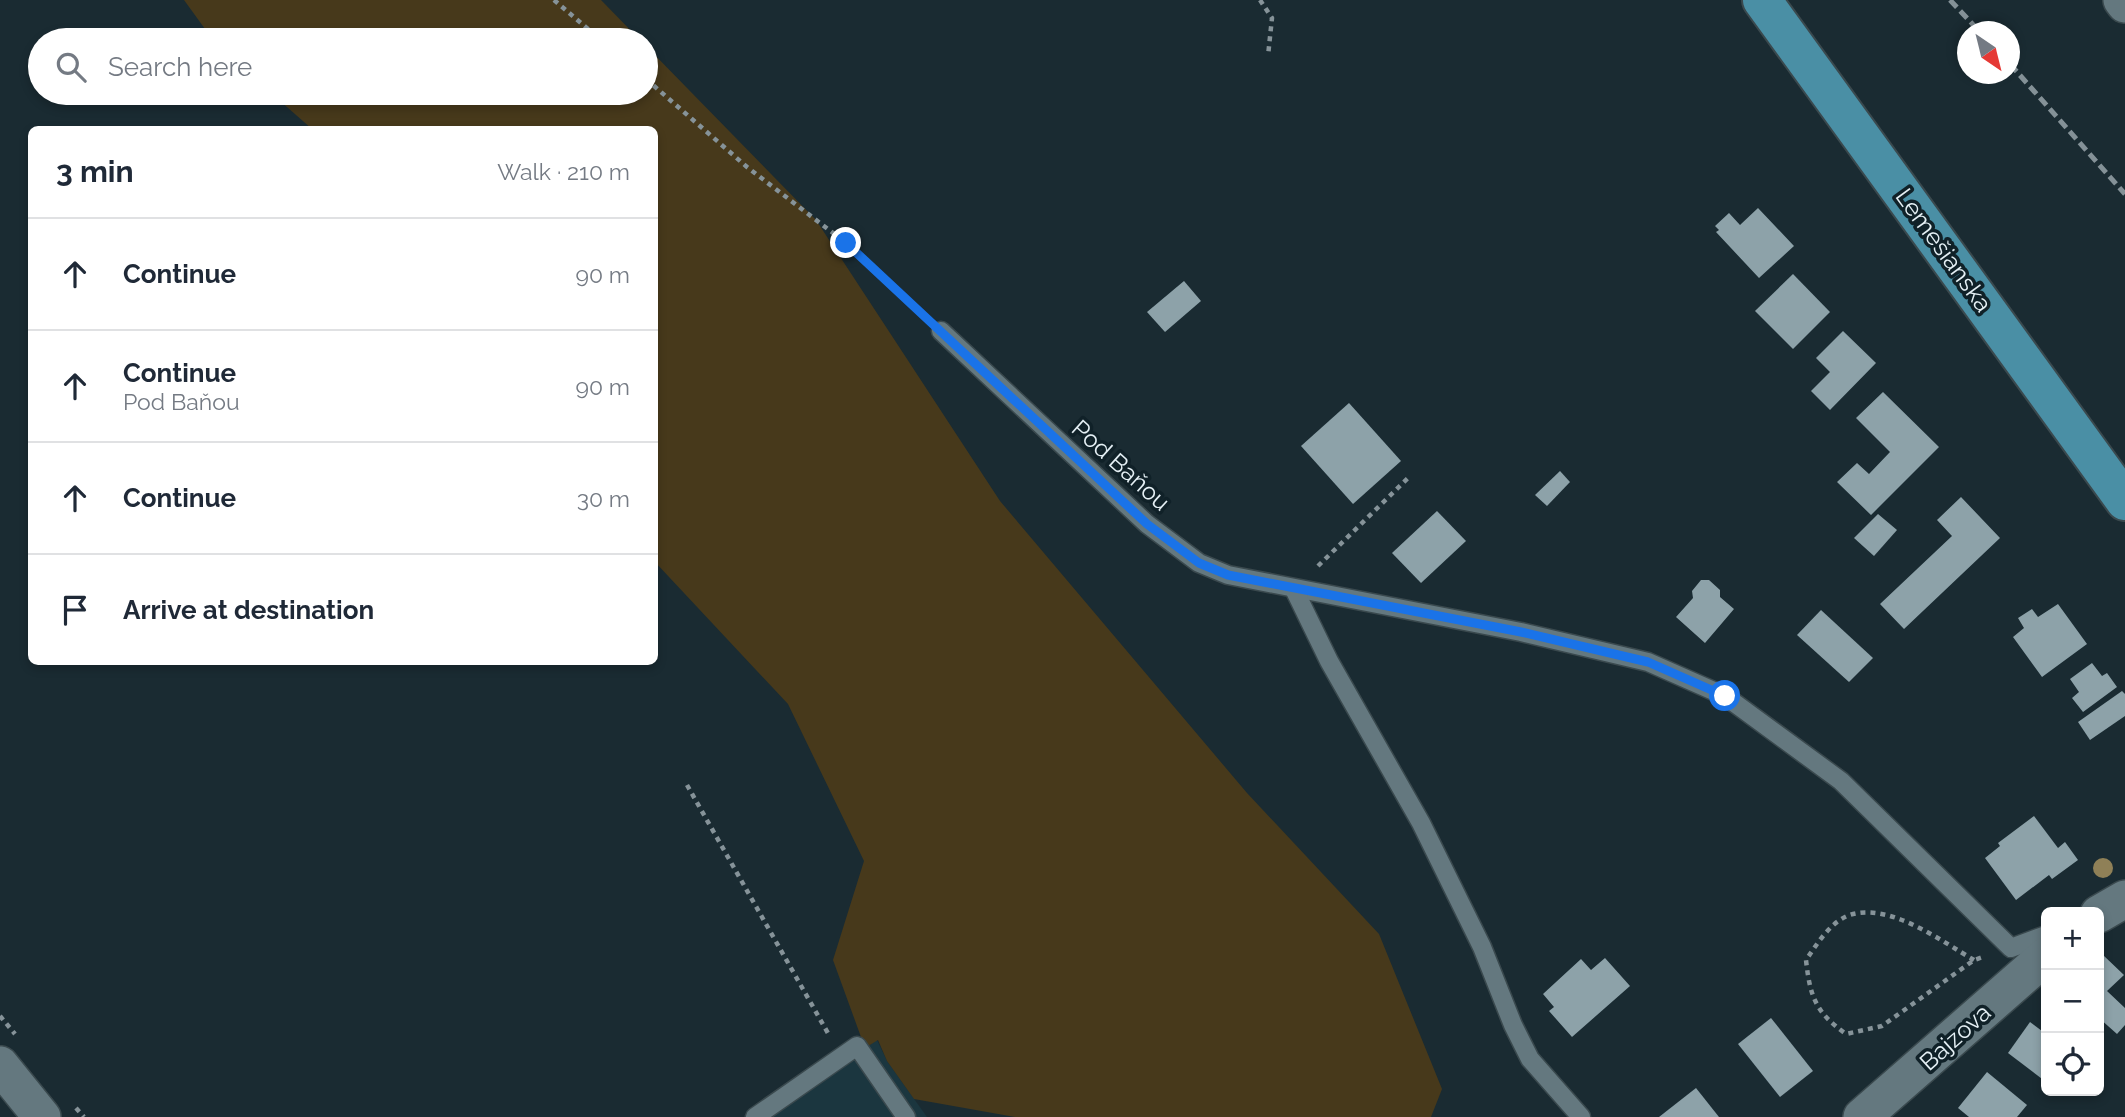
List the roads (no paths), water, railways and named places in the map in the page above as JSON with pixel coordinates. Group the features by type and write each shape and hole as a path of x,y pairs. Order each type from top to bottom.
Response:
{"main road":[{"name":"Lemešianska","path":"1762,0 2125,501"}],"street":[{"path":"2104,911 2125,899"},
{"name":"Bajzova","path":"1862,1117 2041,960"},
{"path":"0,1065 42,1117"}],"lane":[{"name":"Pod Baňou","path":"940,331 1147,524 1199,563 1228,575 1521,632 1648,662 1725,696 1841,781 2011,948 2041,937"},
{"path":"1294,589 1329,661 1421,822 1482,947 1513,1025 1530,1059 1581,1117"},
{"path":"755,1117 858,1046 906,1117"}],"railway":[{"path":"1950,0 1970,21"},
{"path":"2020,75 2125,194"}]}
